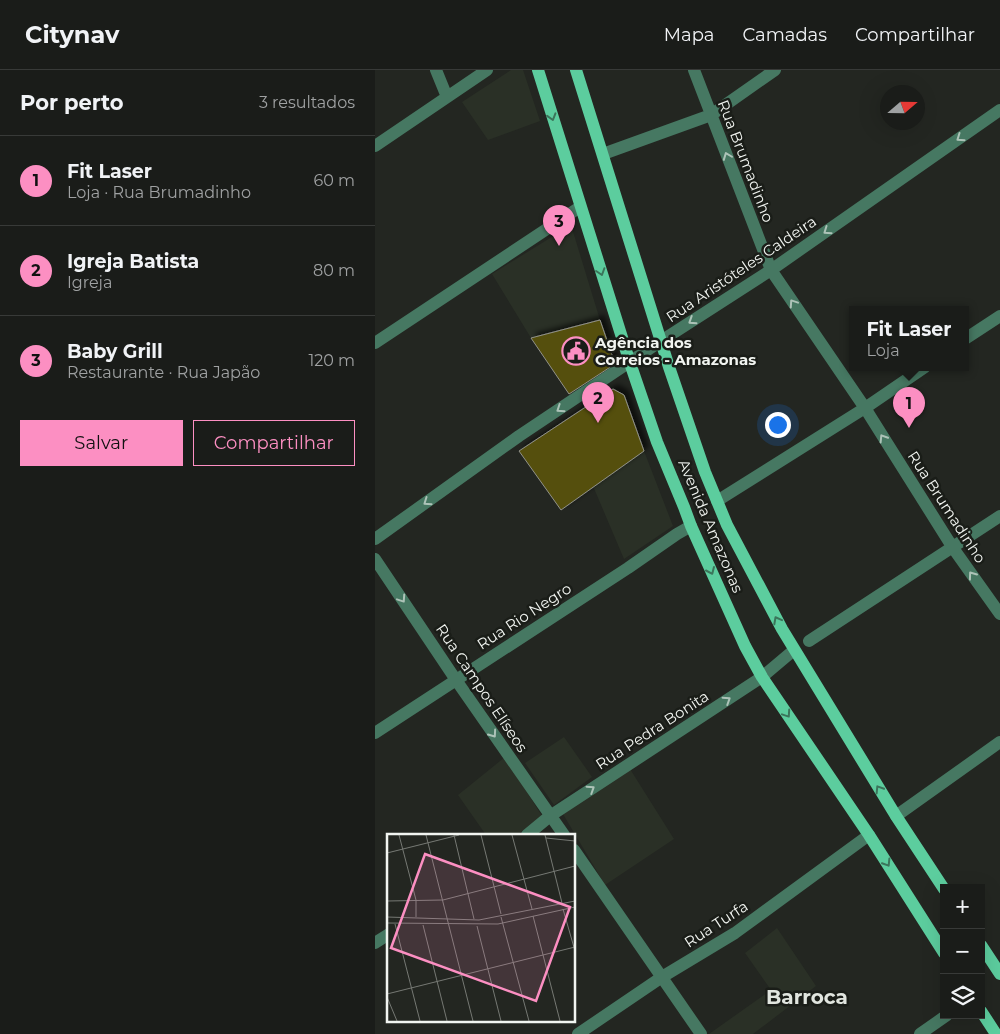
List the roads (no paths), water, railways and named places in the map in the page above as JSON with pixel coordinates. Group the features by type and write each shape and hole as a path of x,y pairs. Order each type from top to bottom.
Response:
{"main road":[{"name":"Avenida Amazonas","path":"538,70 580,207 657,442 691,526 745,646 762,677 869,835 940,947"},
{"name":"Avenida Amazonas","path":"576,70 669,367 717,502 731,534 782,629 896,816 941,884"},
{"path":"985,951 1000,974"},
{"path":"985,1017 996,1034"}],"street":[{"path":"436,70 447,97"},
{"path":"375,146 487,70"},
{"name":"Rua Brumadinho","path":"694,70 771,270 865,408 953,548 1000,614"},
{"path":"603,154 711,115 775,70"},
{"name":"Rua Aristóteles Caldeira","path":"375,538 519,436 771,270 1000,110"},
{"path":"375,343 580,207"},
{"path":"969,337 1000,316"},
{"path":"717,502 865,408 919,371"},
{"path":"809,641 1000,516"},
{"name":"Rua Rio Negro","path":"375,733 691,526"},
{"name":"Rua Campos Elíseos","path":"375,559 456,680 563,834"},
{"name":"Rua Pedra Bonita","path":"528,834 550,816 762,677 795,650"},
{"path":"896,816 1000,742"},
{"name":"Rua Turfa","path":"578,1034 662,977 735,933 869,835"},
{"path":"575,851 701,1034"},
{"path":"375,943 387,935"},
{"path":"920,1034 941,1019"}],"place":[{"name":"Baby Grill","path":"559,246"},
{"name":"Agência dos Correios - Amazonas","path":"576,351"},
{"name":"Igreja Batista","path":"598,423"},
{"name":"Fit Laser","path":"909,428"}],"district":[{"name":"Barroca","path":"807,997"}]}
